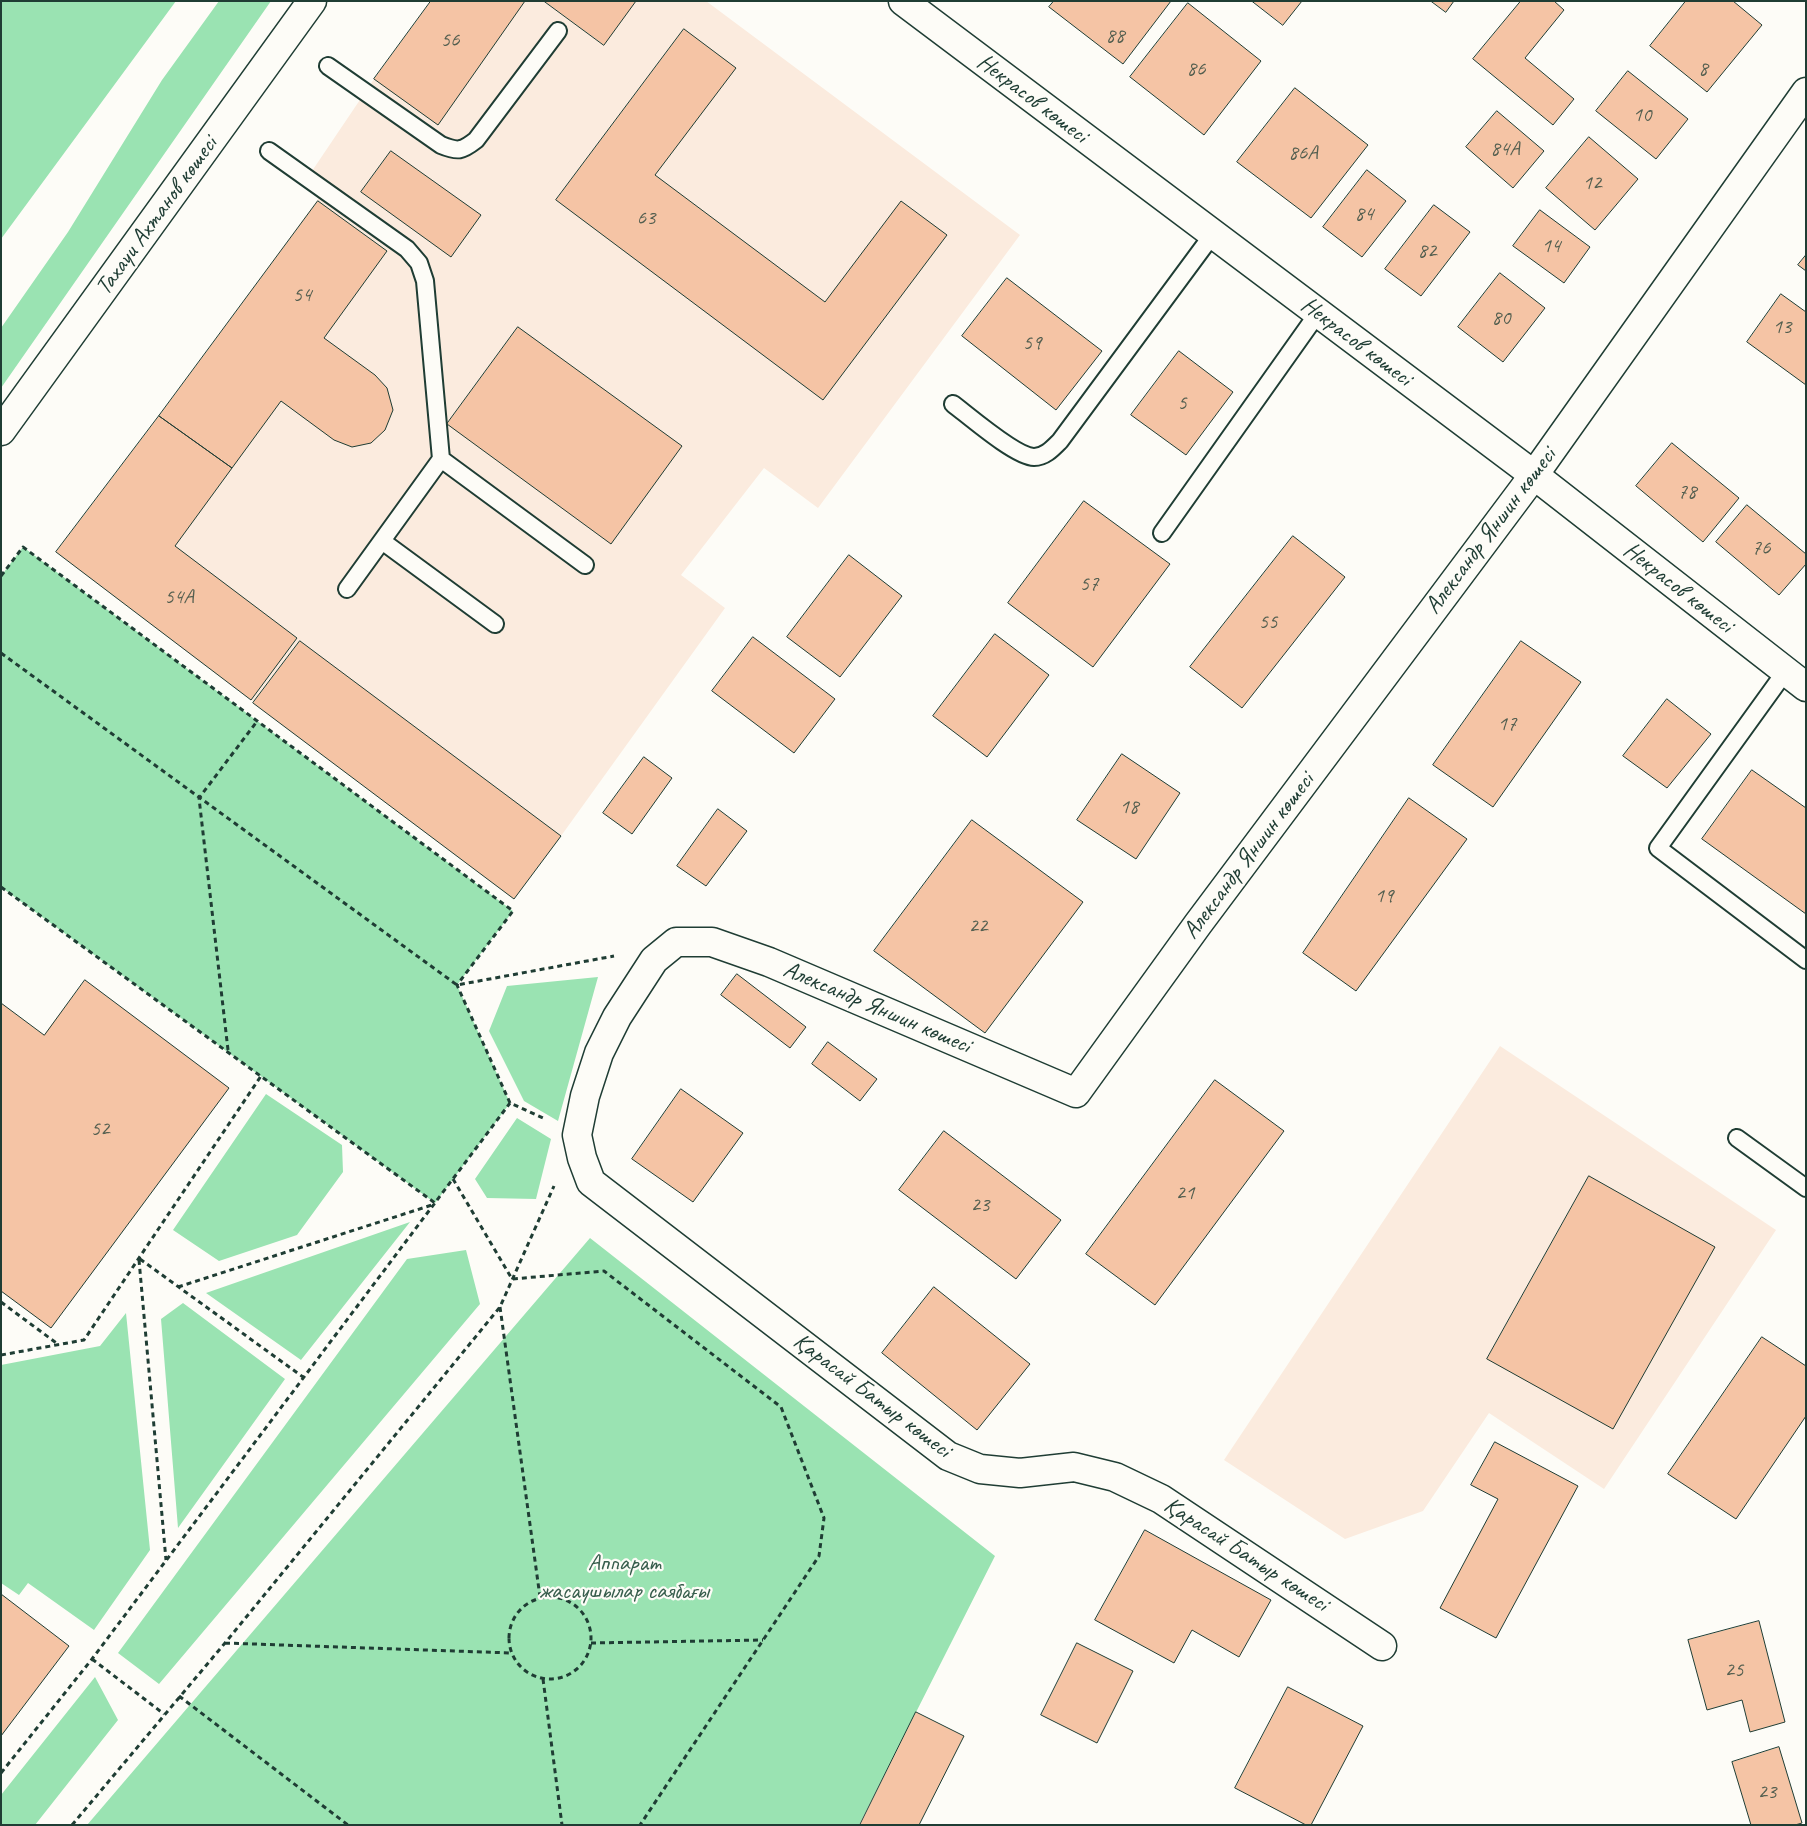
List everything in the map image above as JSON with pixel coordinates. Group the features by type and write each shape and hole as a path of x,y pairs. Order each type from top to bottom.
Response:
{"street":[{"name":"Тахауи Ахтанов көшесі","path":"1,431 312,1"},
{"name":"Некрасов көшесі","path":"903,1 1534,476 1795,680"},
{"name":"Александр Яншин көшесі","path":"577,1134 585,1096 600,1053 618,1017 654,960 676,942 712,942 769,962 1076,1093 1198,924 1534,476 1806,92"},
{"name":"Қарасай Батыр көшесі","path":"577,1134 590,1182 948,1456 980,1469 1020,1473 1074,1467 1115,1477 1161,1499 1382,1646"}],"lane":[{"path":"328,66 441,145 453,150 464,149 476,140 558,31"},
{"path":"269,151 407,250 419,263 425,281 441,459 347,589"},
{"path":"953,404 1010,447 1034,457 1048,453 1060,441 1213,234"},
{"path":"1162,532 1318,313"},
{"path":"441,459 585,565"},
{"path":"382,541 495,624"},
{"path":"1795,680 1658,848 1806,960"},
{"path":"1737,1138 1806,1188"}],"path":[{"path":"1,576 23,547 513,911 457,985"},
{"path":"1,653 457,985 510,1103 577,1134 500,1306 225,1643 72,1825"},
{"path":"228,1051 199,798 258,720"},
{"path":"1,887 435,1204"},
{"path":"457,985 627,954 654,960"},
{"path":"1,1356 84,1340 261,1076"},
{"path":"1,1773 92,1659 510,1103"},
{"path":"453,1178 512,1279"},
{"path":"178,1287 435,1204"},
{"path":"139,1259 304,1377"},
{"path":"139,1259 166,1560"},
{"path":"512,1279 604,1271 781,1407 824,1518 819,1556 640,1825"},
{"path":"1,1302 59,1344"},
{"path":"500,1306 540,1597"},
{"path":"554,1596 567,1599 578,1607 586,1617 591,1630 591,1643 588,1656 580,1667 556,1679 543,1679 530,1674 518,1665 511,1653 510,1625 517,1613 527,1603 540,1597 554,1596"},
{"path":"591,1643 763,1640"},
{"path":"225,1643 511,1653"},
{"path":"92,1659 164,1714"},
{"path":"543,1679 562,1825"},
{"path":"179,1696 348,1825"}],"shaded area":[{"path":"431,1 706,1 1020,235 818,508 764,468 681,575 725,608 514,899 56,552 159,416 329,184 312,171 374,79"},
{"path":"1500,1046 1776,1230 1604,1489 1489,1413 1423,1511 1345,1539 1224,1460"}],"green space":[{"path":"1,1 176,1 1,239"},
{"path":"219,1 271,1 1,388 1,328 68,232 162,80"},
{"path":"23,547 513,911 457,985 510,1103 435,1203 1,887 1,576"},
{"path":"598,977 558,1121 524,1101 489,1031 507,986"},
{"path":"266,1094 342,1145 343,1172 297,1235 219,1261 173,1230"},
{"path":"517,1118 551,1139 536,1199 487,1198 475,1179"},
{"path":"410,1222 301,1360 206,1293"},
{"name":"Аппарат жасаушылар саябағы","path":"590,1238 995,1556 859,1825 87,1825"},
{"path":"466,1250 480,1304 159,1684 118,1653 407,1259"},
{"path":"183,1303 285,1379 178,1528 161,1319"},
{"path":"126,1313 150,1550 94,1630 28,1583 19,1595 1,1583 1,1365 100,1346"},
{"path":"95,1677 118,1720 35,1825 1,1825 1,1795"}],"building":[{"path":"431,1 525,1 438,125 374,79"},
{"path":"544,1 636,1 604,45"},
{"path":"1054,1 1171,1 1123,64 1049,7"},
{"path":"1252,1 1302,1 1283,25"},
{"path":"1431,1 1454,1 1446,12"},
{"path":"1521,1 1554,1 1564,10 1525,58 1574,99 1553,125 1473,59"},
{"path":"1686,1 1733,1 1762,25 1707,92 1650,46"},
{"path":"1188,3 1261,61 1204,135 1130,77"},
{"path":"684,29 736,68 655,175 825,302 901,201 947,235 823,400 556,200"},
{"path":"1628,71 1688,119 1656,159 1596,111"},
{"path":"1295,88 1368,145 1311,218 1237,162"},
{"path":"1497,111 1544,151 1513,188 1466,147"},
{"path":"1589,137 1638,179 1595,230 1546,188"},
{"path":"391,151 481,215 451,257 361,192"},
{"path":"1367,170 1406,201 1362,257 1323,227"},
{"path":"318,201 387,251 324,338 375,375 387,388 393,410 385,430 371,443 352,447 334,440 281,401 232,468 159,416"},
{"path":"1434,205 1470,232 1421,296 1385,269"},
{"path":"1540,210 1590,247 1564,283 1513,246"},
{"path":"1806,255 1806,271 1798,265"},
{"path":"1500,273 1545,308 1503,362 1458,327"},
{"path":"1007,278 1102,351 1056,410 962,336"},
{"path":"1781,294 1806,312 1806,385 1747,342"},
{"path":"518,327 682,446 611,544 447,424"},
{"path":"1179,351 1233,392 1186,455 1131,415"},
{"path":"159,416 232,468 175,546 297,638 251,700 56,552"},
{"path":"1672,443 1739,498 1703,542 1636,486"},
{"path":"1084,501 1170,564 1093,667 1008,603"},
{"path":"1747,505 1806,554 1806,564 1779,595 1716,542"},
{"path":"1293,536 1345,577 1242,708 1190,667"},
{"path":"849,555 902,596 840,677 787,637"},
{"path":"995,634 1049,675 987,757 933,716"},
{"path":"753,637 835,699 794,753 712,691"},
{"path":"300,641 561,836 514,899 253,703"},
{"path":"1521,641 1581,682 1493,807 1433,765"},
{"path":"1667,699 1711,734 1667,788 1623,756"},
{"path":"1122,754 1180,793 1136,859 1077,820"},
{"path":"644,757 672,778 632,834 603,813"},
{"path":"1752,770 1806,808 1806,914 1702,839"},
{"path":"1409,798 1467,839 1356,991 1303,953"},
{"path":"718,809 747,831 706,886 677,866"},
{"path":"972,820 1083,902 985,1033 874,951"},
{"path":"737,974 806,1027 790,1048 721,995"},
{"path":"85,980 229,1088 51,1328 1,1291 1,1003 44,1035"},
{"path":"828,1042 877,1079 860,1101 812,1064"},
{"path":"1215,1080 1284,1131 1155,1305 1086,1254"},
{"path":"681,1089 743,1133 693,1202 632,1159"},
{"path":"944,1131 1061,1220 1016,1279 899,1190"},
{"path":"1589,1176 1715,1247 1613,1429 1487,1359"},
{"path":"934,1287 1030,1364 977,1430 882,1353"},
{"path":"1762,1337 1806,1366 1806,1416 1736,1519 1668,1474"},
{"path":"1495,1442 1578,1486 1496,1638 1440,1608 1498,1499 1471,1485"},
{"path":"1145,1530 1271,1600 1239,1657 1192,1630 1174,1663 1095,1620"},
{"path":"1,1594 69,1646 1,1736"},
{"path":"1759,1621 1785,1722 1750,1732 1742,1700 1707,1710 1688,1640"},
{"path":"1077,1643 1133,1671 1097,1743 1041,1715"},
{"path":"1288,1687 1363,1726 1311,1825 1306,1825 1235,1788"},
{"path":"916,1712 964,1736 919,1825 860,1825"},
{"path":"1779,1747 1802,1823 1795,1825 1751,1825 1732,1762"}]}
